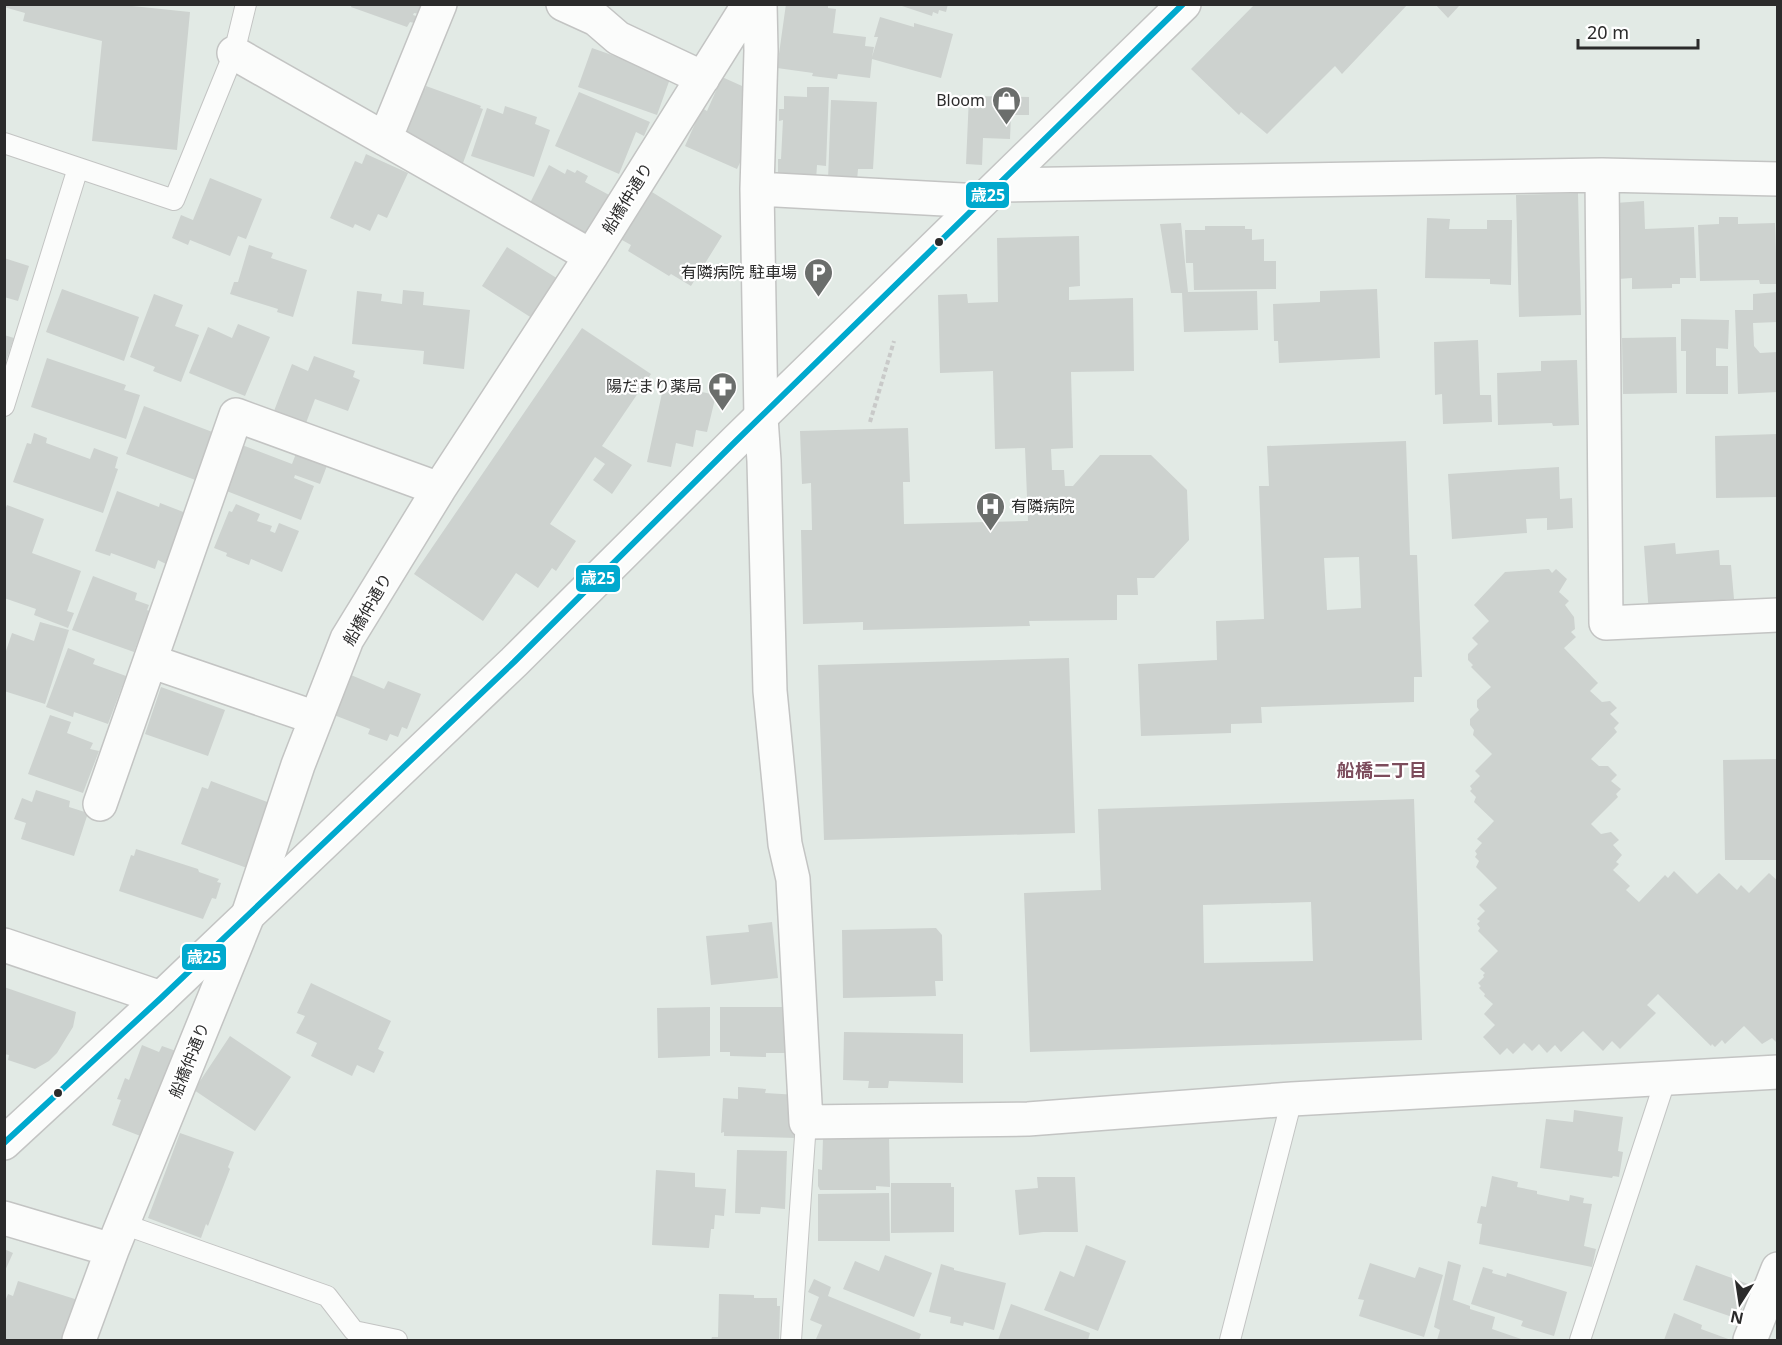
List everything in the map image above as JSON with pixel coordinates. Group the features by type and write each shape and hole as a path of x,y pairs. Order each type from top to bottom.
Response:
{"street":[{"path":"385,139 440,4"},
{"path":"563,4 596,19 618,38 703,78"},
{"name":"船橋仲通り","path":"79,1341 117,1237 248,915 298,765 347,639 439,489 591,256 749,4"},
{"path":"760,4 757,189 761,418 770,691 785,844 793,879 806,1122 1028,1119 1292,1099 1778,1072"},
{"path":"4,1143 161,998 514,662 1184,4"},
{"path":"234,53 591,256"},
{"path":"757,189 990,193 1602,175 1778,179"},
{"path":"1602,175 1606,623 1778,615"},
{"path":"100,804 236,415 439,489"},
{"path":"150,661 316,718"},
{"path":"4,945 161,998"},
{"path":"4,1218 117,1237"},
{"path":"1750,1341 1778,1269"}],"lane":[{"path":"4,143 174,200 234,53 246,4"},
{"path":"4,406 78,168"},
{"path":"1580,1341 1666,1078"},
{"path":"1230,1341 1292,1099"},
{"path":"791,1341 806,1122"},
{"path":"117,1237 327,1296 354,1331 398,1341"}],"path":[{"path":"870,422 899,323 884,297"}],"building":[{"path":"4,4 113,4 190,12 177,150 92,141 102,41 23,21 25,13 4,7"},
{"path":"352,4 423,4 420,14 414,13 413,15 416,16 414,23 410,22 407,27 351,7"},
{"path":"786,4 828,4 828,8 836,9 833,33 866,37 865,46 874,47 872,57 878,37 874,37 880,17 914,27 914,23 953,34 941,78 872,59 870,78 838,74 837,79 777,68"},
{"path":"896,4 948,4 946,12 939,10 938,14 933,12 932,16"},
{"path":"1255,4 1408,4 1342,74 1335,66 1267,134 1241,112 1239,115 1191,69"},
{"path":"1435,4 1457,4 1459,6 1448,18"},
{"path":"592,48 671,76 657,115 578,87"},
{"path":"722,77 751,90 746,150 737,169 685,146 702,108 707,111"},
{"path":"426,86 481,106 480,108 483,109 463,163 441,155 443,151 403,136 421,88 425,89"},
{"path":"807,87 829,87 826,166 817,165 816,180 778,179 783,120 779,121 779,109 784,109 784,96 807,97"},
{"path":"579,92 650,122 644,136 636,132 619,174 555,146"},
{"path":"969,96 1029,97 1029,115 1011,115 1010,139 983,138 982,165 966,164"},
{"path":"831,100 877,102 873,169 858,169 857,181 828,180"},
{"path":"505,106 537,117 535,124 550,130 534,177 471,156 487,108 503,114"},
{"path":"366,154 408,173 387,218 378,214 370,231 355,224 353,228 330,218 355,161 362,164"},
{"path":"549,165 565,174 567,169 575,173 577,170 588,176 585,182 611,196 587,240 528,207"},
{"path":"210,178 262,199 246,239 238,236 230,256 190,240 188,245 172,238 181,215 193,220"},
{"path":"652,192 722,236 691,286 671,274 669,276 628,251 631,245 622,240 633,218 635,219"},
{"path":"1578,193 1581,315 1519,317 1516,195"},
{"path":"1644,201 1645,229 1694,227 1696,278 1680,278 1680,284 1672,284 1672,288 1632,289 1632,278 1618,279 1615,203"},
{"path":"1719,217 1738,217 1738,224 1775,223 1777,284 1760,284 1759,280 1700,281 1698,225 1719,224"},
{"path":"1427,218 1450,219 1449,229 1487,229 1487,220 1512,220 1511,285 1490,284 1490,279 1425,278"},
{"path":"1181,223 1188,292 1257,291 1258,330 1184,332 1182,293 1171,293 1160,224"},
{"path":"1205,226 1245,226 1245,229 1252,229 1252,240 1264,239 1264,261 1276,261 1276,289 1194,290 1193,263 1186,263 1185,230 1205,230"},
{"path":"1079,236 1080,286 1069,287 1069,300 1133,298 1134,371 1071,372 1073,448 1051,449 1052,470 1064,470 1065,486 1073,486 1100,455 1151,455 1187,490 1189,540 1154,578 1137,578 1138,595 1117,595 1117,620 1029,621 1030,626 863,630 863,622 803,624 801,530 812,530 811,483 802,484 800,431 908,428 910,482 903,482 904,524 1028,521 1025,448 995,449 993,371 940,373 938,295 967,294 968,303 998,302 997,238"},
{"path":"249,245 273,253 271,258 307,270 293,317 277,312 278,309 230,294 234,282 238,282"},
{"path":"507,247 563,282 538,322 482,286"},
{"path":"4,258 29,266 18,301 4,297"},
{"path":"62,289 139,317 124,361 46,332"},
{"path":"1377,289 1380,358 1279,363 1278,341 1274,341 1273,304 1320,302 1320,291"},
{"path":"403,290 424,292 423,305 470,310 464,369 423,364 424,351 352,344 357,291 382,294 381,301 402,304"},
{"path":"1778,292 1778,322 1753,323 1754,346 1760,353 1778,352 1778,392 1738,394 1735,310 1753,310 1753,294"},
{"path":"154,294 183,305 175,326 199,335 181,382 153,371 155,367 130,357"},
{"path":"1681,319 1729,320 1728,349 1716,348 1716,366 1728,366 1728,394 1686,394 1686,351 1681,351"},
{"path":"238,324 270,337 245,396 189,373 208,327 232,338"},
{"path":"582,328 651,374 602,446 632,465 612,494 593,480 605,464 595,457 550,524 576,541 556,571 552,568 538,588 516,573 483,621 414,574"},
{"path":"4,335 14,338 5,364 4,364"},
{"path":"1676,337 1677,393 1623,394 1622,338"},
{"path":"1478,340 1480,395 1491,395 1492,422 1443,424 1442,394 1435,395 1434,342"},
{"path":"314,356 355,371 353,377 360,380 348,411 315,399 306,423 274,411 292,364 308,371"},
{"path":"47,358 126,385 124,390 140,395 126,439 31,407"},
{"path":"1577,360 1579,425 1553,426 1552,423 1498,425 1497,373 1541,371 1541,361"},
{"path":"664,384 716,395 707,432 696,430 693,447 676,443 671,467 647,462"},
{"path":"144,406 215,433 198,481 126,454"},
{"path":"34,433 47,438 46,443 90,459 94,448 118,457 115,468 118,469 103,513 13,482 27,443 31,444"},
{"path":"1778,434 1778,497 1716,498 1715,436"},
{"path":"1406,441 1410,555 1417,555 1422,677 1414,677 1414,702 1261,707 1262,723 1231,724 1231,733 1141,736 1138,664 1217,660 1216,621 1264,619 1259,486 1269,486 1267,446","holes":["1359,557 1361,608 1327,610 1324,558"]},
{"path":"242,445 292,464 297,451 328,463 320,484 295,475 294,478 314,486 301,520 224,490"},
{"path":"1559,467 1560,499 1572,498 1573,528 1547,530 1547,518 1526,519 1527,533 1452,539 1448,474"},
{"path":"117,491 159,507 160,503 186,513 168,565 158,560 155,569 111,553 110,556 95,551"},
{"path":"236,504 260,514 257,521 272,526 270,531 275,533 279,523 299,531 282,572 251,559 249,565 226,556 227,553 214,548 229,511 232,512"},
{"path":"7,505 44,519 32,553 81,571 67,611 74,613 68,628 34,615 36,609 4,598 4,512"},
{"path":"1675,543 1676,554 1719,550 1720,565 1731,565 1734,599 1675,604 1649,614 1644,546"},
{"path":"1549,569 1552,573 1556,569 1567,579 1559,592 1569,601 1565,605 1574,617 1575,629 1571,632 1576,637 1564,648 1598,683 1590,691 1602,702 1610,701 1617,708 1610,714 1619,723 1614,728 1617,732 1591,759 1599,766 1608,766 1617,775 1611,781 1621,789 1616,794 1618,797 1591,824 1601,834 1611,832 1619,840 1613,845 1622,855 1616,862 1619,864 1613,870 1630,886 1626,890 1639,902 1665,875 1668,878 1674,871 1697,894 1719,873 1737,890 1741,885 1749,893 1769,873 1778,881 1776,1042 1772,1038 1762,1044 1744,1026 1725,1044 1722,1040 1715,1047 1712,1044 1711,1046 1658,994 1647,1005 1656,1013 1620,1049 1612,1041 1603,1051 1583,1031 1561,1052 1555,1045 1547,1053 1539,1044 1532,1051 1524,1043 1513,1054 1507,1048 1500,1055 1483,1037 1495,1025 1484,1014 1493,1004 1479,988 1481,986 1478,983 1485,973 1480,969 1498,951 1478,931 1480,928 1477,924 1480,921 1477,919 1485,911 1479,905 1497,888 1476,867 1479,861 1475,857 1477,854 1475,851 1482,843 1477,839 1494,821 1474,802 1476,797 1470,791 1472,789 1470,786 1480,776 1475,771 1492,754 1473,735 1474,730 1470,725 1470,719 1479,710 1477,700 1491,687 1471,667 1473,665 1468,660 1468,654 1478,644 1472,638 1489,621 1474,605 1505,572"},
{"path":"93,576 137,593 135,600 149,605 147,610 149,611 134,652 72,630"},
{"path":"40,622 69,630 45,704 4,691 4,657 12,633 34,641"},
{"path":"68,648 95,659 93,664 126,676 108,724 74,712 73,717 46,707"},
{"path":"1069,658 1075,833 824,840 818,665"},
{"path":"351,675 384,689 388,681 421,694 407,729 402,727 398,737 390,734 387,741 368,734 370,729 334,715"},
{"path":"161,687 225,710 208,756 145,734"},
{"path":"50,715 71,722 67,733 93,743 90,749 99,751 83,793 28,774"},
{"path":"1778,759 1778,860 1725,860 1723,760"},
{"path":"211,781 270,803 247,868 181,844 202,787 208,789"},
{"path":"36,790 70,801 69,807 88,813 74,856 21,839 26,823 14,819 22,798 32,802"},
{"path":"1414,799 1422,1040 1030,1052 1024,893 1101,890 1098,809","holes":["1311,902 1313,961 1204,963 1203,905"]},
{"path":"136,849 198,869 199,872 219,879 217,882 221,883 216,899 212,898 203,919 119,891 131,855 134,856"},
{"path":"772,922 778,978 711,985 706,936 749,932 748,925"},
{"path":"936,928 942,935 943,981 935,981 936,996 843,998 842,930"},
{"path":"311,983 391,1021 378,1049 384,1052 374,1073 357,1065 352,1076 311,1056 317,1043 296,1033 305,1016 297,1013"},
{"path":"4,987 76,1012 73,1027 57,1053 35,1069 8,1060 9,1055 4,1054"},
{"path":"710,1007 710,1056 658,1058 657,1008"},
{"path":"720,1007 789,1007 789,1053 766,1053 766,1057 730,1056 730,1052 720,1052"},
{"path":"844,1032 963,1034 963,1083 889,1081 888,1088 868,1088 869,1081 843,1080"},
{"path":"230,1036 291,1077 255,1131 194,1090"},
{"path":"142,1045 159,1052 162,1046 176,1051 143,1137 112,1125 121,1100 117,1099 125,1078 129,1080"},
{"path":"738,1087 766,1089 765,1093 798,1095 796,1138 724,1136 724,1132 721,1133 723,1098 738,1099"},
{"path":"1574,1110 1623,1117 1618,1151 1623,1152 1619,1177 1540,1168 1546,1119 1573,1122"},
{"path":"180,1133 234,1152 228,1167 230,1169 208,1226 206,1224 201,1238 148,1218"},
{"path":"889,1136 890,1187 876,1186 876,1190 820,1190 818,1169 822,1170 823,1138"},
{"path":"737,1150 787,1151 785,1209 761,1207 760,1214 735,1213"},
{"path":"656,1170 695,1173 695,1187 726,1189 724,1216 715,1215 709,1248 652,1245"},
{"path":"1492,1176 1518,1182 1517,1187 1537,1191 1537,1194 1569,1201 1570,1195 1584,1198 1583,1203 1592,1204 1584,1246 1596,1249 1592,1267 1479,1244 1482,1224 1477,1223 1481,1206 1486,1207"},
{"path":"1037,1177 1075,1177 1078,1232 1019,1235 1015,1190 1038,1188"},
{"path":"891,1183 951,1183 951,1187 954,1187 954,1232 891,1233"},
{"path":"889,1193 890,1241 818,1241 818,1194"},
{"path":"1086,1245 1126,1261 1098,1331 1044,1310 1060,1271 1074,1277"},
{"path":"4,1249 13,1253 4,1273"},
{"path":"885,1255 932,1273 914,1317 843,1289 855,1261 879,1271"},
{"path":"1448,1261 1461,1265 1453,1300 1470,1306 1470,1309 1495,1317 1492,1329 1524,1340 1437,1340 1440,1330 1434,1327"},
{"path":"1370,1263 1415,1278 1419,1267 1443,1275 1424,1337 1359,1316 1364,1300 1358,1299"},
{"path":"941,1264 954,1268 954,1270 1006,1283 994,1330 964,1322 963,1326 950,1323 951,1317 929,1312"},
{"path":"1696,1265 1751,1285 1738,1319 1683,1300"},
{"path":"1483,1267 1493,1270 1492,1273 1506,1277 1507,1273 1567,1292 1554,1336 1521,1326 1523,1321 1471,1304"},
{"path":"814,1279 831,1287 828,1296 921,1334 919,1340 816,1339 822,1325 810,1320 819,1297 808,1292"},
{"path":"18,1281 78,1300 66,1340 4,1339 4,1304 8,1294 13,1296"},
{"path":"719,1294 777,1298 777,1306 780,1306 779,1340 711,1340 712,1337 718,1337"},
{"path":"1011,1304 1090,1333 1088,1340 998,1340"},
{"path":"1674,1313 1702,1325 1701,1329 1731,1340 1664,1340"}],"transit line":[{"name":"歳25","path":"4,1143 161,998 514,662 736,441 1183,4"}],"place":[{"name":"Bloom","path":"1006,126"},
{"name":"有隣病院 駐車場","path":"818,298"},
{"name":"陽だまり薬局","path":"723,412"},
{"name":"有隣病院","path":"990,532"}],"district":[{"name":"船橋二丁目","path":"1382,770"}]}
